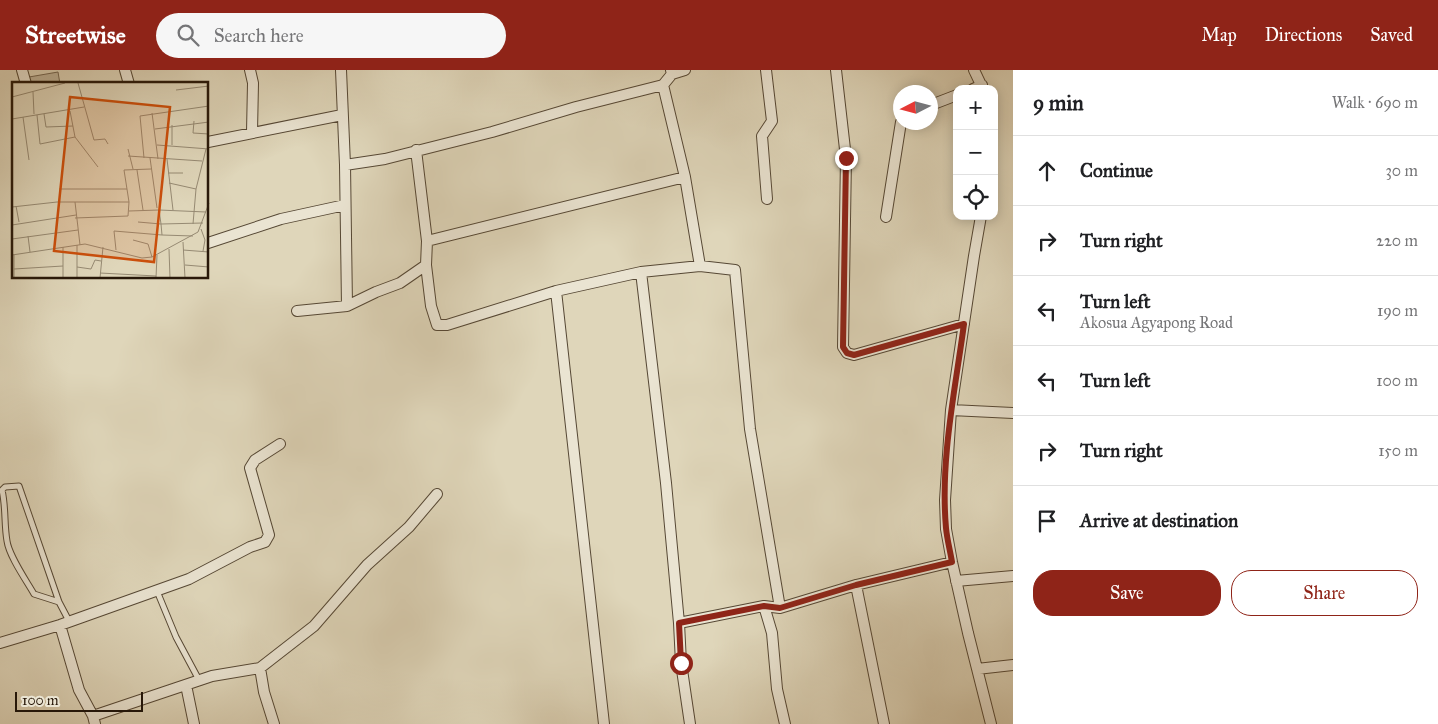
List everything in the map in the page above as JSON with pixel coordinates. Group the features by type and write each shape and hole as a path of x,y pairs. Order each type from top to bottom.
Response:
{"street":[{"path":"125,70 129,82"},
{"path":"250,70 253,82 252,132"},
{"path":"341,70 348,306"},
{"path":"345,165 384,159 492,132 576,107 663,85 672,72 685,70"},
{"path":"766,70 772,121 762,136 766,199"},
{"path":"836,70 846,158 843,347 847,353 854,355 964,324"},
{"path":"974,70 978,85"},
{"path":"663,85 685,177 700,266"},
{"path":"938,102 953,96"},
{"path":"209,142 342,115"},
{"path":"886,217 899,130"},
{"path":"416,150 427,241 426,265 430,306 437,325 447,325 556,291 641,272 700,266 735,270 750,429 780,608"},
{"path":"427,241 685,177"},
{"path":"209,243 281,219 345,205"},
{"path":"980,220 951,410 945,500 946,529 952,562 991,724"},
{"path":"298,310 348,306 400,283 426,265"},
{"path":"641,272 664,473 679,623 681,663 690,724"},
{"path":"556,291 604,724"},
{"path":"951,410 1013,413"},
{"path":"0,643 65,623 189,579 250,547 265,542 269,535 250,468 255,460 280,444"},
{"path":"65,623 79,690 94,720 199,680 260,668 314,626 368,565 409,527 437,494"},
{"path":"679,623 764,606 780,608 856,585 952,562"},
{"path":"956,580 1013,576"},
{"path":"856,585 884,724"},
{"path":"764,606 772,632 777,689 785,724"},
{"path":"978,669 1013,665"},
{"path":"260,668 264,692 274,724"},
{"path":"186,685 194,724"}],"lane":[{"path":"59,602 34,594 7,542 5,502 2,490 5,487 18,486 59,602 65,623"},
{"path":"0,544 7,542"},
{"path":"157,590 176,637 199,680"}],"shaded area":[{"path":"58,72 60,82 30,82 29,77"}],"route":[{"path":"681,663 679,623 764,606 780,608 856,585 952,562 946,529 945,500 951,410 964,324 854,355 845,351 843,347 846,158"}]}
